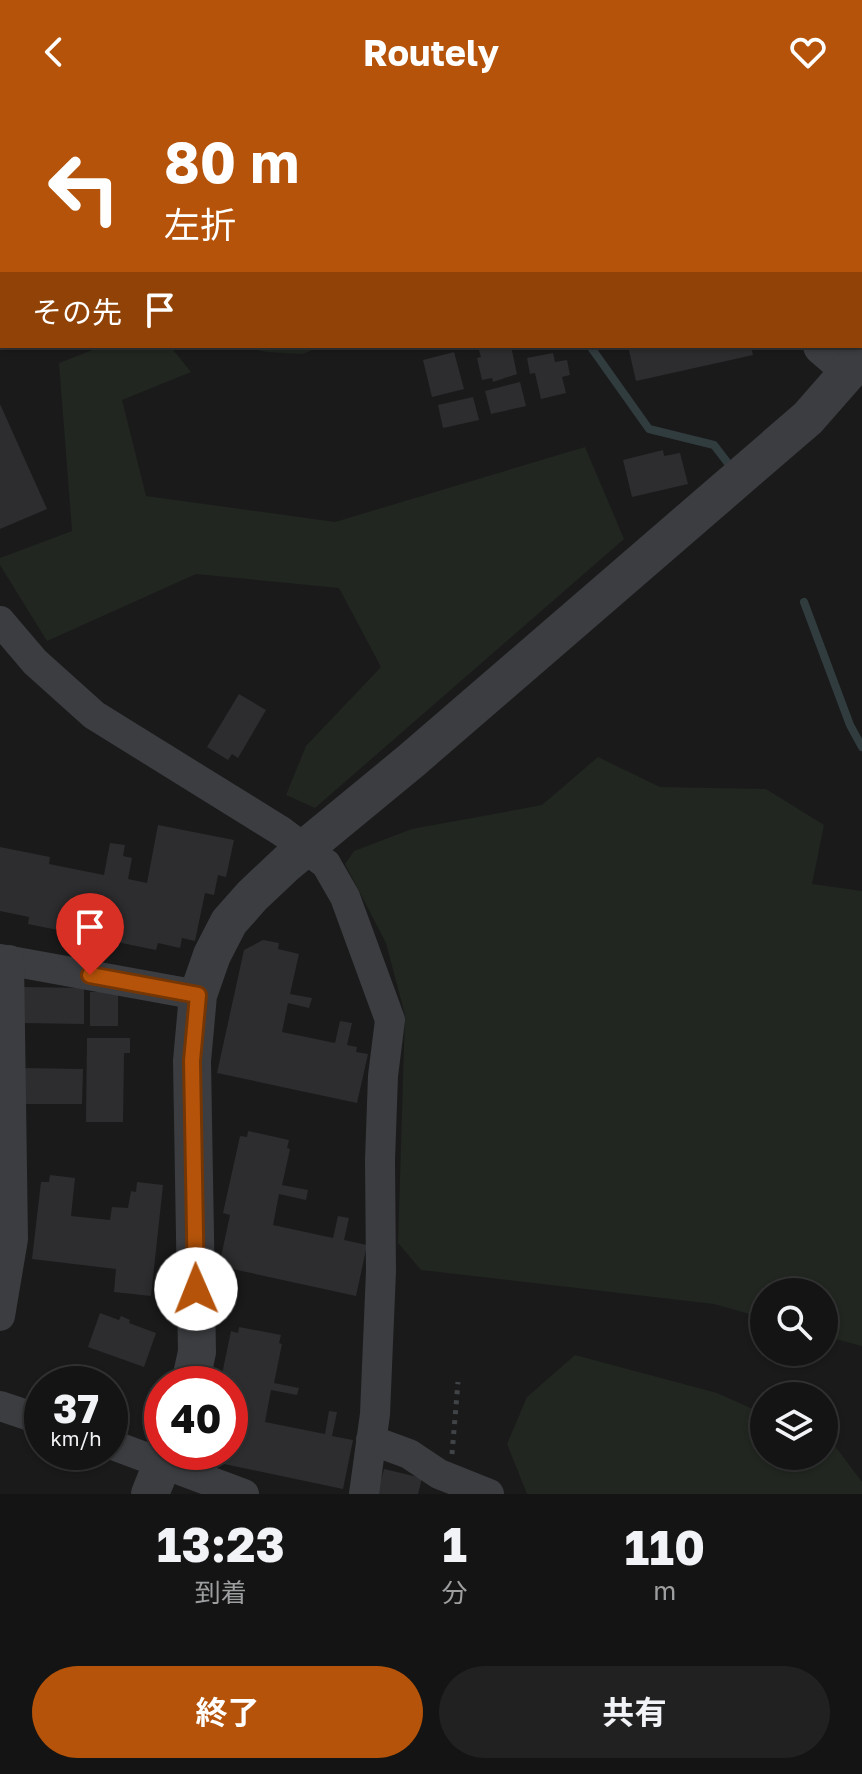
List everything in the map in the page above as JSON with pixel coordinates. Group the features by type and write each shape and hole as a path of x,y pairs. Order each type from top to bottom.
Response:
{"street":[{"path":"194,1366 197,1352 192,1061 198,995 212,955 229,922 287,863 412,760 808,418 849,364"},
{"path":"0,621 35,662 94,715 281,831 326,864 345,897 390,1020 383,1076 381,1271 375,1414 364,1494"},
{"path":"0,1316 6,1238 4,959 198,995"},
{"path":"0,1406 24,1414"},
{"path":"371,1440 409,1454 439,1474 489,1494"},
{"path":"163,1470 244,1494"}],"path":[{"path":"450,1478 458,1382"}],"shaded area":[{"path":"98,348 172,348 191,372 122,400 146,496 335,522 585,447 624,539 315,808 286,795 306,746 381,667 339,588 196,574 47,641 0,565 0,558 72,531 59,363"},
{"path":"247,348 316,348 303,354"},
{"path":"598,757 660,787 766,789 824,825 812,884 862,891 862,1346 838,1340 838,1278 750,1278 750,1314 714,1304 421,1270 398,1243 405,1015 386,943 345,864 354,851 412,829 542,805"},
{"path":"575,1355 717,1393 750,1408 750,1470 838,1470 838,1450 862,1482 862,1494 527,1494 507,1444 527,1397"}],"building":[{"path":"511,348 517,374 493,382 492,378 482,380 477,358 481,357 479,350"},
{"path":"628,348 751,348 753,355 636,381"},
{"path":"454,352 464,389 432,397 423,360"},
{"path":"553,353 555,362 567,360 570,375 562,377 566,393 541,399 535,373 530,374 527,358"},
{"path":"520,382 526,406 491,414 485,391"},
{"path":"473,397 479,420 443,428 438,405"},
{"path":"0,404 47,509 0,529"},
{"path":"663,450 664,456 680,453 688,484 632,497 623,460"},
{"path":"239,694 266,710 238,758 232,754 228,760 207,747"},
{"path":"158,825 234,840 226,877 218,875 214,895 205,893 195,941 182,938 180,948 158,943 156,950 28,924 29,917 0,911 0,847 50,857 49,864 104,875 110,843 125,845 123,856 132,858 128,879 147,883"},
{"path":"263,940 279,943 278,949 299,954 290,994 312,998 309,1008 288,1003 282,1032 335,1043 340,1021 352,1023 347,1045 357,1047 356,1052 368,1054 357,1103 217,1073 244,950"},
{"path":"23,987 84,988 84,1024 23,1023"},
{"path":"90,992 118,992 118,1026 90,1026"},
{"path":"87,1038 130,1038 130,1053 124,1053 123,1122 86,1122"},
{"path":"22,1068 83,1069 82,1104 22,1104"},
{"path":"248,1131 289,1140 282,1185 308,1190 306,1200 279,1194 273,1225 333,1238 338,1216 349,1218 344,1240 367,1245 356,1296 219,1266 230,1215 223,1213 240,1136 247,1137"},
{"path":"50,1175 75,1178 71,1216 110,1220 112,1207 128,1208 131,1191 136,1192 137,1182 163,1185 151,1296 114,1292 116,1269 32,1259 41,1182 49,1182"},
{"path":"100,1313 119,1320 121,1316 130,1320 129,1323 156,1333 144,1367 88,1347"},
{"path":"239,1327 281,1335 274,1383 299,1388 297,1395 271,1390 265,1422 325,1434 329,1411 337,1412 332,1436 353,1440 343,1489 248,1469 248,1366 224,1366 231,1331 238,1333"},
{"path":"384,1469 422,1478 418,1494 377,1494"}],"waterway":[{"path":"591,348 649,429 714,445 727,462"},
{"path":"804,602 850,725 862,747"}],"route":[{"path":"90,975 198,995 192,1061 196,1289"}]}
